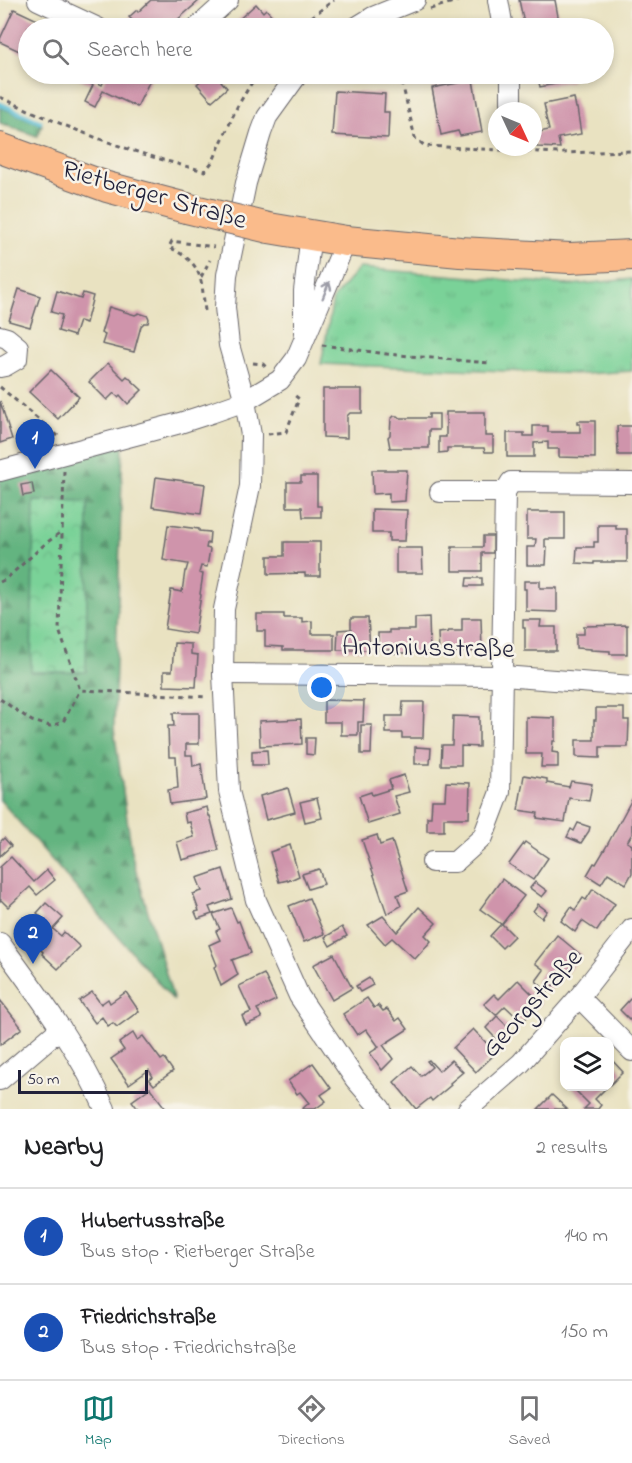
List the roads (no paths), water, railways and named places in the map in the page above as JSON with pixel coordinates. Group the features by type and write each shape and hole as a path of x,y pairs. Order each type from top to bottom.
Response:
{"main road":[{"name":"Rietberger Straße","path":"0,148 107,187 269,228 346,241 460,252 570,258 632,255"}],"street":[{"path":"38,0 77,18"},
{"path":"208,18 228,0"},
{"path":"371,18 415,0"},
{"path":"498,0 501,18"},
{"path":"291,84 267,117 261,133 246,183 227,275 225,307 229,345 251,435 250,486 224,609 223,674 229,791 256,900 299,996 355,1079 381,1109"},
{"path":"511,84 511,102"},
{"path":"303,339 304,291 311,234"},
{"path":"0,471 211,413 244,401 280,380 296,359 346,241"},
{"path":"0,336 7,338 18,347 17,359 0,367"},
{"path":"432,862 455,862 483,837 500,792 505,492 511,482 632,483"},
{"path":"440,492 505,492"},
{"name":"Antoniusstraße","path":"223,674 502,676 632,686"},
{"name":"Georgstraße","path":"468,1109 521,1063 579,997 632,929"},
{"path":"0,943 61,1028 95,1086 105,1109"},
{"path":"579,997 632,1051"},
{"path":"0,1080 61,1028"}],"waterway":[{"path":"0,104 40,122"}],"place":[{"name":"Hubertusstraße","path":"35,469"},
{"name":"Friedrichstraße","path":"33,964"}]}
